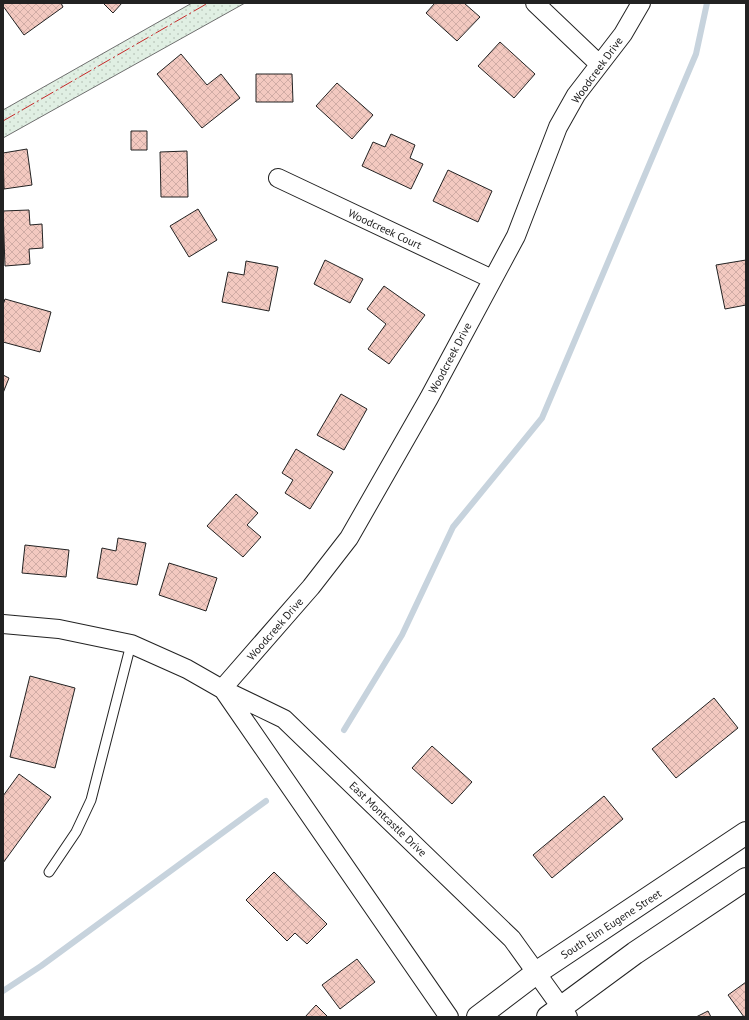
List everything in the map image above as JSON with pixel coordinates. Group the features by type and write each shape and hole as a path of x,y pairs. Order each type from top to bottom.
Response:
{"main road":[{"name":"South Elm Eugene Street","path":"478,1017 536,973 746,834"},
{"path":"559,1014 635,954 746,879"}],"street":[{"path":"535,3 599,64"},
{"name":"Woodcreek Drive","path":"222,689 311,587 349,538 429,398 516,236 558,127 576,96 623,34 641,3"},
{"name":"Woodcreek Court","path":"278,178 492,280"},
{"name":"East Montcastle Drive","path":"3,624 59,629 131,644 187,669 222,689 284,719 512,939 536,973 559,1014"},
{"name":"East Montcastle Drive","path":"222,689 449,1017"}],"lane":[{"path":"49,872 76,832 91,800 131,644"}],"green space":[{"path":"192,3 245,3 3,138 3,110"}],"building":[{"path":"4,3 61,3 63,7 24,35 3,6"},
{"path":"103,3 122,3 113,13"},
{"path":"435,3 464,3 480,17 457,41 426,13"},
{"path":"500,42 535,74 514,98 478,66"},
{"path":"181,54 207,85 221,74 240,98 202,128 157,74"},
{"path":"256,74 292,74 293,102 256,102"},
{"path":"337,83 373,115 352,139 316,106"},
{"path":"131,131 147,131 147,150 131,150"},
{"path":"391,134 415,145 410,158 423,164 411,189 362,166 373,142 385,147"},
{"path":"27,149 32,185 4,189 3,153"},
{"path":"187,151 188,197 161,197 160,152"},
{"path":"448,170 492,191 478,222 433,201"},
{"path":"198,209 217,240 189,257 170,226"},
{"path":"29,210 30,225 42,224 43,248 29,249 30,264 5,266 3,211"},
{"path":"325,260 363,279 350,303 314,284"},
{"path":"746,260 746,305 725,309 716,265"},
{"path":"246,261 278,267 269,311 222,302 228,272 244,275"},
{"path":"384,286 425,315 389,364 368,349 386,324 367,309"},
{"path":"5,299 51,312 40,352 3,342 3,305"},
{"path":"3,375 9,378 3,393"},
{"path":"341,394 367,409 344,450 317,435"},
{"path":"296,449 333,472 310,509 285,493 293,480 282,473"},
{"path":"236,494 258,513 247,525 261,537 243,557 207,526"},
{"path":"118,538 146,543 137,585 97,578 102,548 116,551"},
{"path":"25,545 69,550 66,577 22,573"},
{"path":"169,563 217,578 206,611 159,595"},
{"path":"30,676 75,688 55,768 10,757"},
{"path":"714,698 738,728 676,778 652,749"},
{"path":"432,746 472,782 452,804 412,768"},
{"path":"19,774 51,797 3,863 3,796"},
{"path":"604,796 623,819 552,878 533,855"},
{"path":"274,872 327,924 307,944 295,933 287,941 246,900"},
{"path":"357,959 375,982 340,1009 322,985"},
{"path":"746,982 746,1017 744,1017 728,995"},
{"path":"316,1005 328,1017 305,1017"},
{"path":"708,1011 711,1017 696,1017"}],"waterway":[{"path":"344,730 402,635 453,527 542,418 696,54 707,3"},
{"path":"3,991 41,966 266,801"}],"power":[{"path":"3,121 208,3"}]}
